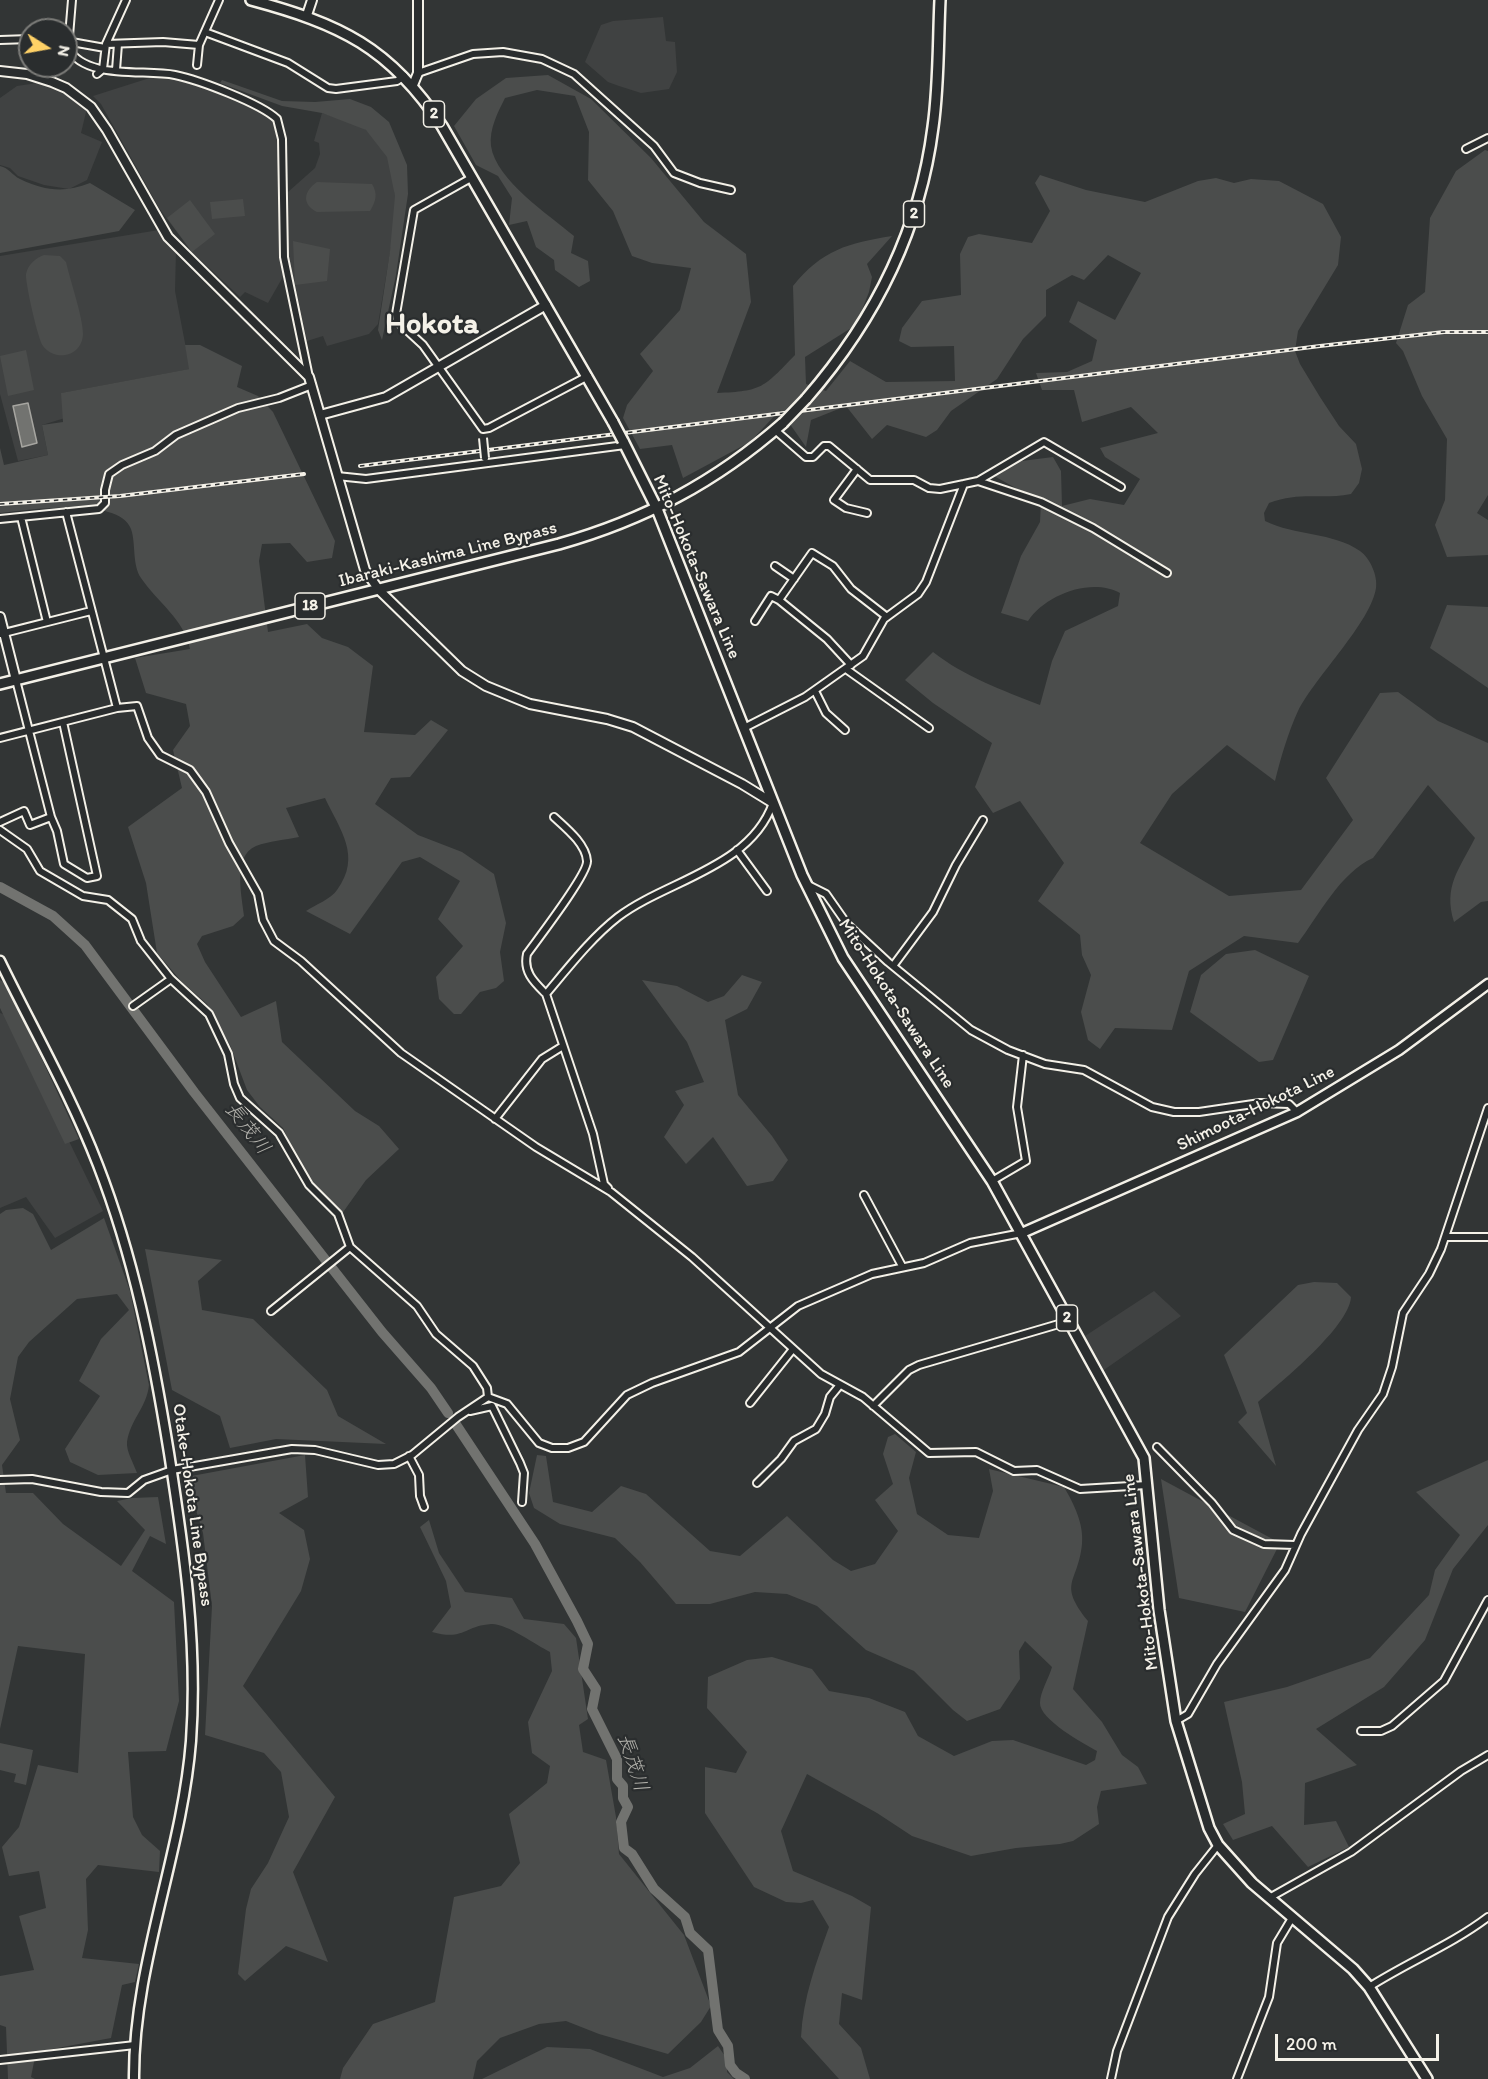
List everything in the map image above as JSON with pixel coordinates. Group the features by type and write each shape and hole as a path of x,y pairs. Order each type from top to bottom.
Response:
{"main road":[{"name":"Mito-Hokota-Sawara Line","path":"251,0 307,15 355,38 413,85 438,121 588,376 657,509 806,884 843,958 992,1180 1144,1458 1159,1610 1176,1721 1203,1812 1218,1845 1252,1883 1353,1969 1369,1987 1427,2079"},
{"name":"2","path":"657,509 705,483 751,450 783,423 806,399 860,329 894,265 916,209 933,125 940,0"},
{"name":"Ibaraki-Kashima Line Bypass","path":"0,684 585,537 657,509"},
{"name":"Otake-Hokota Line Bypass","path":"0,961 73,1106 124,1235 138,1286 172,1470 191,1608 192,1722 183,1806 142,1994 135,2045 134,2079"},
{"name":"Shimoota-Hokota Line","path":"1022,1233 1297,1112 1399,1050 1488,984"}],"street":[{"path":"70,18 72,0"},
{"path":"100,71 105,46 126,0"},
{"path":"197,65 199,45 219,0"},
{"path":"307,15 312,0"},
{"path":"413,85 418,73 418,0"},
{"path":"205,32 288,63 321,85 336,89 397,81 404,76"},
{"path":"0,40 18,39"},
{"path":"78,42 105,46 163,42 199,45"},
{"path":"116,70 118,44"},
{"path":"418,73 473,54 503,52 542,59 574,74 654,146 674,172 700,183 731,190"},
{"path":"78,60 100,71 116,70 187,78 247,101 276,119 282,139 285,267 309,377 365,570 379,590 462,670 486,686 530,704 607,719 633,727 742,784 773,803 758,830 737,850 714,866 620,916 546,994"},
{"path":"0,71 27,74 70,86 100,117 168,237 309,377"},
{"path":"1467,149 1488,138"},
{"path":"471,178 414,210 398,302 397,321 423,345 483,429 485,461"},
{"path":"320,415 375,401 546,305"},
{"path":"483,429 489,428 588,376"},
{"path":"0,519 103,507 109,474 122,465 155,452 176,435 252,403 279,398 312,385"},
{"path":"774,430 806,457 813,457 824,446 829,446 870,480 914,480 929,488 978,481 1044,442 1121,488"},
{"path":"337,476 366,479 624,443"},
{"path":"857,469 834,500 846,508 867,513"},
{"path":"978,481 1041,502 1093,528 1167,573"},
{"path":"744,728 815,691 863,656 887,617 918,594 926,582 964,484"},
{"path":"66,512 117,708"},
{"path":"21,517 46,622"},
{"path":"779,600 812,553 833,567 851,589 887,617"},
{"path":"775,566 794,579"},
{"path":"755,621 771,596 779,600 827,639 848,667 929,728"},
{"path":"2,633 91,611"},
{"path":"0,617 2,633 64,864 87,878 97,876 63,722"},
{"path":"815,691 826,713 845,730"},
{"path":"0,738 117,708 137,706 148,738 160,755 190,770 207,792 228,843 258,894 263,920 274,941 301,961 401,1053 495,1119 611,1192 700,1264 793,1349 839,1386 863,1397 929,1453 976,1452 1014,1471 1037,1470 1080,1489 1147,1485"},
{"path":"0,822 24,811 30,825 51,817"},
{"path":"554,817 575,837 585,854 587,865 580,879 527,954 525,963 530,976 546,994 593,1134 604,1184 611,1192"},
{"path":"893,966 933,912 956,865 983,820"},
{"path":"0,830 27,849 40,871 83,896 108,900 132,919 141,941 171,979 209,1014 228,1054 234,1084 240,1098 279,1133 309,1185 338,1214 350,1247 417,1306 436,1334 473,1366 487,1388 488,1398"},
{"path":"737,850 767,891"},
{"path":"806,884 826,894 847,924 893,966 970,1029 988,1040 1045,1064 1084,1070 1152,1107 1174,1112 1199,1112 1260,1103 1289,1104 1297,1112"},
{"path":"133,1006 171,979"},
{"path":"495,1119 542,1059 563,1046"},
{"path":"992,1180 1026,1161 1017,1107 1023,1055"},
{"path":"1176,1721 1188,1714 1217,1664 1285,1570 1296,1545 1358,1430 1383,1394 1392,1367 1403,1313 1429,1275 1445,1237 1488,1108"},
{"path":"864,1195 903,1266"},
{"path":"488,1398 507,1404 539,1443 552,1448 574,1447 584,1442 627,1395 652,1383 739,1352 798,1306 872,1274 924,1263 970,1243 1022,1233"},
{"path":"1445,1237 1488,1238"},
{"path":"271,1311 350,1247"},
{"path":"873,1406 909,1370 919,1365 1069,1321"},
{"path":"750,1403 793,1349"},
{"path":"757,1483 781,1459 794,1440 816,1429 827,1409 830,1397 839,1386"},
{"path":"0,1480 32,1479 101,1492 128,1493 144,1480 172,1470 292,1449 315,1450 378,1465 394,1464 409,1456 488,1398"},
{"path":"467,1412 492,1407 524,1473 522,1502"},
{"path":"1156,1447 1212,1503 1233,1530 1264,1544 1296,1545"},
{"path":"409,1456 419,1475 420,1496 424,1507"},
{"path":"1361,1731 1381,1731 1392,1726 1444,1681 1488,1600"},
{"path":"1269,1898 1351,1852 1461,1771 1488,1755"},
{"path":"1112,2079 1117,2051 1154,1947 1168,1917 1195,1874 1218,1845"},
{"path":"1369,1987 1410,1961 1461,1937 1488,1917"},
{"path":"1237,2079 1269,1997 1277,1943 1292,1918"},
{"path":"0,2060 135,2045"}],"shaded area":[{"path":"663,17 666,41 675,42 677,72 669,89 641,93 619,86 608,82 585,62 601,25 613,21"},
{"path":"159,75 181,79 249,105 275,123 281,184 284,275 268,303 245,292 240,297 192,252 159,208 101,104 93,96"},
{"path":"548,75 591,99 651,158 704,222 746,254 751,302 717,393 744,391 761,386 776,375 795,355 793,286 815,264 825,256 849,245 892,236 867,264 872,277 869,292 856,325 805,357 806,384 826,391 850,361 886,382 955,381 954,346 911,347 899,341 902,328 922,301 961,295 960,254 968,237 979,234 1032,243 1050,211 1035,183 1040,175 1086,190 1145,202 1198,181 1216,178 1234,183 1251,179 1279,181 1323,204 1341,237 1338,265 1298,331 1295,351 1300,364 1339,426 1356,444 1362,469 1359,483 1351,494 1280,499 1269,503 1264,513 1265,521 1277,526 1338,540 1360,551 1367,558 1376,578 1372,602 1354,633 1298,711 1275,781 1227,745 1172,794 1140,843 1229,896 1301,890 1353,820 1326,778 1380,693 1398,692 1438,721 1488,743 1488,901 1481,902 1454,922 1450,898 1454,878 1475,838 1428,785 1373,858 1361,865 1340,884 1298,943 1244,936 1189,971 1172,1030 1115,1028 1100,1049 1088,1040 1081,1012 1091,975 1082,955 1080,935 1038,901 1064,863 1020,801 993,813 975,787 992,743 933,703 905,680 933,652 971,676 1040,705 1052,661 1065,631 1118,606 1120,593 1096,587 1069,591 1057,596 1045,603 1028,621 1001,613 1021,556 1040,522 1041,502 994,476 1014,462 1053,457 1061,471 1062,506 1090,499 1124,505 1140,479 1105,457 1100,448 1158,433 1131,407 1082,422 1074,390 1042,390 1036,373 1067,372 1092,361 1097,340 1069,322 1078,301 1115,320 1141,273 1108,255 1084,280 1072,275 1046,290 1046,316 1023,339 997,379 951,411 937,430 926,437 887,425 872,439 846,406 811,420 806,447 780,410 750,442 683,478 672,445 640,449 623,418 627,405 653,371 640,354 680,310 691,268 652,263 632,256 613,211 588,180 589,132 575,96 537,90 505,98 491,133 491,146 495,159 513,184 574,236 571,253 588,261 590,281 579,287 555,270 554,260 536,247 527,221 509,225 512,198 498,176 476,165 454,126 476,99 506,78"},
{"path":"222,80 282,101 315,102 350,99 371,107 389,122 407,165 408,194 396,275 382,340 378,330 390,251 395,196 387,157 366,130 322,113 282,106 220,83"},
{"path":"44,82 66,92 87,108 81,133 102,142 87,180 69,189 44,185 18,176 10,168 0,165 0,98 17,86"},
{"path":"322,113 359,125 375,136 386,151 392,171 397,211 378,324 369,334 327,346 323,336 307,341 289,257 288,192 315,168 320,154 319,143 314,141"},
{"path":"1485,150 1488,151 1488,495 1477,513 1488,520 1488,555 1447,557 1435,525 1445,500 1447,439 1422,396 1403,351 1396,343 1408,305 1425,292 1430,218 1456,171"},
{"path":"0,166 20,179 47,188 72,188 90,183 135,210 119,231 0,253"},
{"path":"317,182 372,184 376,194 375,201 370,211 317,212 308,205 306,197 309,189"},
{"path":"243,199 245,216 212,219 210,202"},
{"path":"190,200 215,234 192,252 167,218"},
{"path":"159,230 176,251 175,291 190,369 62,393 65,418 42,425 48,455 18,461 0,394 0,256"},
{"path":"293,241 330,249 327,281 295,285"},
{"path":"44,255 60,256 66,262 79,308 83,334 81,342 78,348 67,355 54,354 43,346 32,311 26,274 33,262"},
{"path":"185,345 200,345 242,366 237,387 258,396 273,412 335,541 332,558 307,562 290,543 262,544 259,561 268,632 307,624 322,638 348,647 373,666 364,732 415,735 431,720 448,730 410,777 391,778 375,804 418,835 462,852 494,874 506,923 500,952 504,981 496,988 480,992 461,1014 454,1014 439,999 436,977 463,946 438,919 460,881 420,857 402,862 350,934 306,911 327,899 337,890 348,866 346,843 325,798 286,808 299,837 256,846 244,858 240,877 244,916 233,926 202,936 197,944 205,962 241,1017 276,1001 282,1042 355,1111 379,1126 399,1149 366,1180 341,1215 332,1201 322,1196 297,1159 283,1128 260,1107 247,1090 230,1045 207,1004 182,982 157,953 146,883 128,827 182,788 173,750 190,726 186,704 146,693 135,658 190,649 187,638 176,620 138,573 131,529 123,519 109,512 71,508 0,513 0,448 4,465 48,455 42,425 63,422 61,393 189,369"},
{"path":"26,350 34,390 8,396 0,356"},
{"path":"28,403 37,443 22,447 13,406"},
{"path":"1447,605 1488,607 1488,688 1430,648"},
{"path":"1255,950 1309,976 1273,1060 1259,1062 1190,1012 1201,975 1226,954"},
{"path":"742,975 762,982 747,1009 725,1020 738,1095 772,1136 788,1160 773,1181 747,1186 713,1137 686,1164 664,1137 684,1105 675,1091 704,1082 687,1042 642,980 677,986 708,1002 724,996"},
{"path":"0,980 7,984 79,1139 65,1144 0,1008"},
{"path":"0,1013 8,1016 103,1211 55,1238 26,1197 0,1208"},
{"path":"23,1208 33,1214 51,1250 104,1218 130,1291 149,1385 148,1393 131,1427 127,1442 137,1473 98,1475 70,1462 65,1449 100,1396 79,1381 101,1339 129,1310 117,1294 77,1299 29,1342 18,1357 10,1399 20,1440 2,1465 6,1493 33,1493 63,1524 121,1566 145,1530 117,1501 158,1497 166,1544 150,1536 132,1571 174,1602 179,1701 166,1751 128,1752 133,1817 142,1835 160,1851 159,1872 98,1865 86,1879 88,1930 82,1958 139,1964 135,1982 122,1985 111,2038 36,2052 31,2077 35,2079 8,2079 6,2027 0,2025 0,1976 34,1970 19,1916 46,1908 39,1871 9,1876 2,1847 19,1827 38,1765 78,1773 85,1654 18,1646 0,1729 0,1214 6,1210"},
{"path":"145,1249 222,1260 198,1281 202,1310 253,1319 327,1390 338,1416 386,1444 276,1439 230,1448 220,1416 172,1390"},
{"path":"1314,1282 1337,1283 1351,1297 1339,1323 1327,1338 1258,1402 1276,1466 1238,1422 1247,1413 1224,1355 1298,1285"},
{"path":"1154,1291 1181,1316 1101,1372 1082,1338"},
{"path":"895,1434 916,1452 909,1478 917,1514 948,1535 979,1538 993,1491 989,1469 1064,1487 1078,1514 1082,1537 1080,1557 1071,1590 1073,1598 1088,1621 1073,1689 1102,1722 1122,1755 1138,1767 1147,1784 1101,1791 1097,1807 1099,1824 1073,1841 971,1856 912,1836 877,1813 807,1774 781,1831 793,1871 852,1896 871,1907 862,2000 842,1993 839,2024 861,2048 870,2079 839,2079 801,2037 807,1995 829,1927 813,1900 801,1903 786,1902 754,1887 705,1813 705,1767 736,1773 747,1752 707,1708 708,1677 747,1660 772,1657 812,1669 829,1691 869,1698 905,1712 918,1736 954,1756 992,1741 1013,1740 1086,1765 1095,1760 1097,1751 1063,1730 1042,1709 1041,1694 1052,1667 1025,1641 1019,1651 1020,1679 1000,1709 967,1721 914,1671 866,1650 817,1606 787,1594 755,1592 710,1604 676,1604 640,1562 615,1538 560,1524 534,1508 529,1493 537,1455 546,1456 553,1502 592,1512 621,1486 646,1494 710,1551 740,1556 787,1516 833,1560 851,1571 875,1564 898,1531 875,1500 893,1484 883,1454 888,1437"},
{"path":"305,1455 308,1497 279,1513 304,1530 310,1559 301,1591 243,1686 335,1797 293,1872 328,1962 286,1946 245,1981 238,1974 246,1909 251,1889 268,1863 289,1817 281,1772 264,1753 205,1735 212,1606 203,1533 186,1477"},
{"path":"1488,1460 1488,1525 1453,1569 1425,1640 1384,1687 1316,1729 1357,1765 1305,1783 1304,1825 1336,1821 1349,1847 1308,1867 1272,1826 1233,1840 1223,1824 1245,1814 1242,1782 1224,1702 1287,1687 1370,1658 1429,1595 1435,1570 1460,1535 1416,1492"},
{"path":"1161,1479 1280,1543 1245,1612 1179,1598"},
{"path":"429,1520 439,1553 465,1592 512,1598 524,1619 564,1624 576,1638 588,1719 579,1725 583,1752 606,1760 616,1817 619,1854 684,1935 711,2006 701,2022 668,2054 599,2034 566,2021 539,2024 500,2038 477,2061 473,2079 340,2079 343,2068 373,2024 435,2002 454,1897 501,1886 520,1863 509,1814 547,1783 550,1766 532,1753 528,1722 552,1671 550,1652 513,1631 497,1625 482,1625 451,1635 432,1632 451,1607 446,1581 420,1527"},
{"path":"0,1743 33,1750 26,1785 14,1782 16,1774 0,1770"},
{"path":"718,2046 727,2059 727,2072 734,2079 482,2079 547,2047 590,2049 663,2077 690,2068"}],"waterway":[{"name":"長茂川","path":"0,887 53,916 85,945 194,1092 382,1332 431,1388 448,1413"},
{"name":"長茂川","path":"455,1423 535,1544 588,1644 583,1669 596,1689 592,1709 617,1759 617,1779 623,1786 623,1798 628,1807 621,1822 624,1848 632,1854 654,1889 685,1917 690,1933 708,1950 718,2030 728,2046 730,2065 745,2079"}],"railway":[{"path":"360,466 1320,346 1444,332 1488,332"},
{"path":"0,504 120,496 304,474"}],"district":[{"name":"Hokota","path":"432,325"}]}
